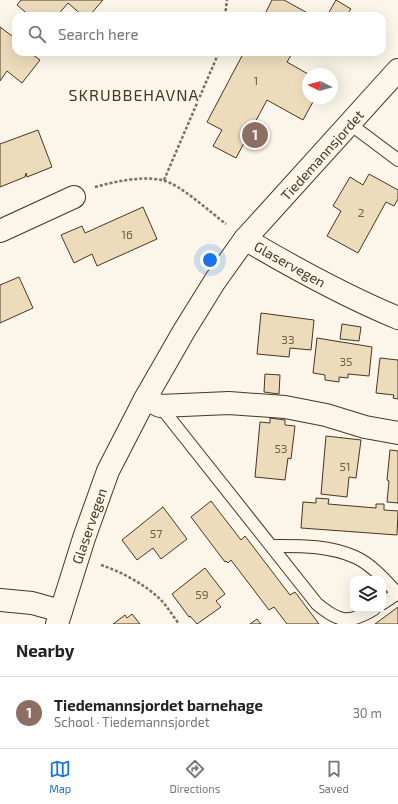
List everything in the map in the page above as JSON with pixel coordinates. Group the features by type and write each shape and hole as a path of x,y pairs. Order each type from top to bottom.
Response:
{"street":[{"name":"Tiedemannsjordet","path":"245,239 398,70"},
{"path":"0,231 74,197"},
{"name":"Glaservegen","path":"0,600 32,603 59,618 77,557 108,471 152,403 184,331 215,281 245,239 286,263 367,305 398,318"},
{"path":"152,403 229,403 285,407 326,415 365,427 398,433"}],"lane":[{"path":"350,124 398,160"},
{"path":"152,403 272,546 318,604 334,618 347,622 361,618 370,612"},
{"path":"272,546 311,546 332,549 355,557 377,573 398,593 386,601"}],"path":[{"path":"226,12 227,0"},
{"path":"164,180 218,56"},
{"path":"74,197 94,187 115,182 164,180 187,193 245,239"},
{"path":"77,557 116,570 144,587 160,600 179,624"}],"building":[{"path":"21,0 103,0 92,12 78,12 68,3 60,12 25,12 17,5"},
{"path":"272,0 284,0 306,12 266,12"},
{"path":"336,0 351,9 349,12 329,12"},
{"path":"0,27 12,36 12,56 34,56 40,60 22,83 7,71 0,81"},
{"path":"242,56 291,56 287,62 302,71 302,104 312,104 303,120 267,100 236,158 213,146 222,130 207,122"},
{"path":"38,130 52,167 27,177 26,173 25,177 0,187 0,144"},
{"path":"369,174 398,190 398,199 394,206 386,202 358,253 327,236 341,211 333,206 350,177 363,185"},
{"path":"143,207 157,239 97,266 92,254 74,263 61,235 82,226 85,233"},
{"path":"19,277 33,308 0,323 0,285"},
{"path":"261,313 314,320 311,350 290,348 289,357 257,354"},
{"path":"342,324 361,327 359,341 340,339"},
{"path":"317,338 372,347 369,376 348,374 348,378 339,377 339,382 325,380 325,375 313,373"},
{"path":"380,358 398,360 398,399 393,398 394,395 376,393"},
{"path":"265,374 280,375 279,394 264,392"},
{"path":"270,418 285,420 285,425 295,426 291,459 288,458 285,480 255,477 260,422 270,423"},
{"path":"326,436 361,440 356,478 349,477 347,497 321,494"},
{"path":"390,450 398,451 398,503 387,502 389,481 387,480"},
{"path":"316,498 329,499 328,504 376,508 376,504 384,504 384,510 398,511 397,535 301,528 303,502 316,503"},
{"path":"211,501 241,540 245,536 290,595 295,592 319,624 287,624 274,607 269,610 231,560 228,563 226,561 225,562 191,517"},
{"path":"163,507 187,539 161,559 153,548 137,560 122,540"},
{"path":"205,568 225,594 216,601 221,607 197,624 190,616 189,617 172,594"},
{"path":"398,607 398,624 375,624"},
{"path":"132,614 140,624 113,624 125,615 127,618"},
{"path":"257,619 261,624 250,624"}],"place":[{"name":"Tiedemannsjordet barnehage","path":"255,135"}],"district":[{"name":"SKRUBBEHAVNA","path":"134,94"}]}
